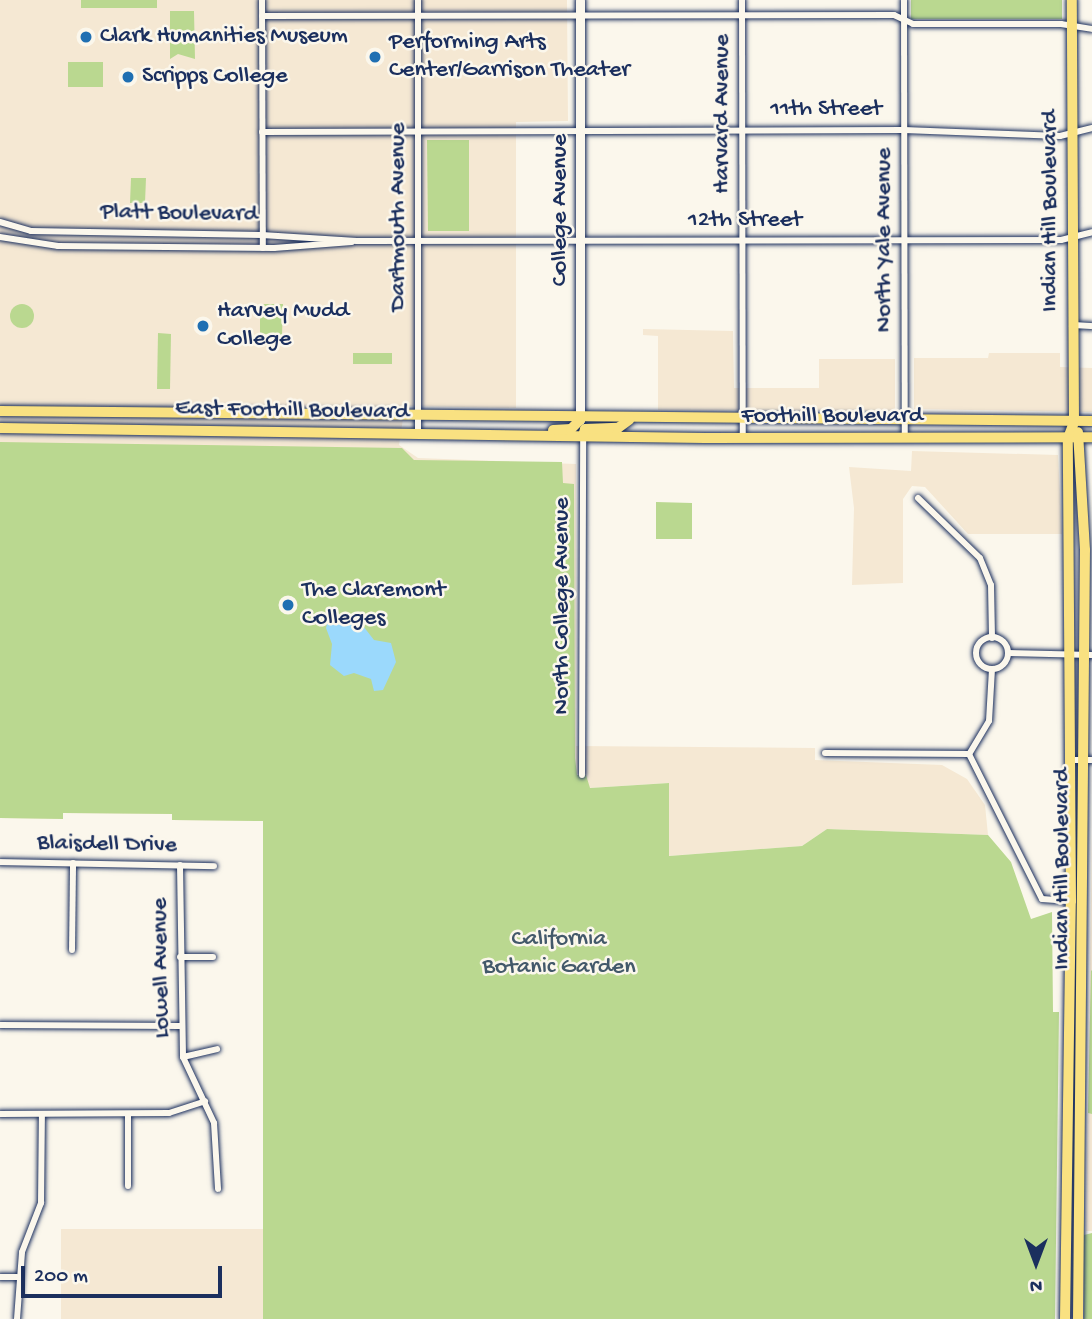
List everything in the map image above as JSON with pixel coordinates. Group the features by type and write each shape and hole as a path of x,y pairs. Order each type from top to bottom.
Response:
{"main road":[{"name":"Indian Hill Boulevard","path":"1065,1319 1071,901 1068,438 1074,422 1072,0"},
{"name":"East Foothill Boulevard","path":"0,411 580,420"},
{"name":"Foothill Boulevard","path":"580,420 1092,421"},
{"path":"528,435 570,429 580,420"},
{"path":"583,436 585,429 618,428 629,420"},
{"name":"Indian Hill Boulevard","path":"1074,422 1087,437 1088,593 1088,760 1078,1319"},
{"name":"East Foothill Boulevard","path":"0,428 583,436"},
{"name":"Foothill Boulevard","path":"583,436 1087,437"}],"street":[{"path":"262,0 263,248"},
{"name":"Dartmouth Avenue","path":"418,0 418,433"},
{"name":"College Avenue","path":"580,0 580,420"},
{"name":"Harvard Avenue","path":"742,0 743,438"},
{"name":"North Yale Avenue","path":"904,0 905,438"},
{"path":"262,16 894,15 913,24 1072,26 1092,29"},
{"name":"11th Street","path":"418,131 953,130 975,135 1072,132 1092,128"},
{"path":"262,132 418,131"},
{"name":"Platt Boulevard","path":"0,222 31,231 262,234 358,241 418,241"},
{"name":"12th Street","path":"418,241 1061,240 1092,232"},
{"name":"Platt Boulevard","path":"0,237 33,244 263,248 358,241"},
{"path":"1072,326 1092,326"},
{"name":"North College Avenue","path":"582,775 583,436"},
{"path":"918,498 980,558 991,585 992,638"},
{"path":"992,638 1003,642 1008,653 1003,665 992,669 980,665 976,653 980,642 992,638"},
{"path":"1008,653 1088,655"},
{"path":"969,754 989,721 992,669"},
{"path":"825,753 969,754"},
{"path":"969,754 1042,900 1084,904"},
{"path":"1071,760 1088,760"},
{"name":"Blaisdell Drive","path":"0,863 214,866"},
{"path":"72,950 73,863"},
{"name":"Lowell Avenue","path":"180,865 180,1026 183,1057 205,1101 216,1137 218,1189"},
{"path":"180,957 213,957"},
{"path":"0,1025 180,1026"},
{"path":"183,1057 217,1049"},
{"path":"0,1114 169,1113 205,1101"},
{"path":"17,1319 17,1277 22,1252 41,1203 42,1114"},
{"path":"128,1115 128,1186"},
{"path":"0,1278 17,1277"}],"shaded area":[{"name":"The Claremont Colleges","path":"0,0 567,0 568,121 516,122 516,408 405,406 399,445 418,458 576,464 576,746 815,748 815,760 942,765 967,779 985,805 988,835 827,829 802,846 668,856 668,783 589,788 477,1319 61,1319 61,1229 263,1229 263,821 172,820 172,814 63,813 63,819 0,818"},
{"path":"643,329 733,331 734,388 819,388 819,359 895,359 895,411 658,410 658,336 643,335"},
{"path":"989,353 1060,353 1060,367 1092,368 1092,412 914,409 914,358 988,358"},
{"path":"912,451 1058,455 1062,534 968,534 925,487 912,486 903,499 903,583 852,585 854,508 849,467 911,471"},
{"path":"1092,833 1092,1231 1086,1231"}],"green space":[{"path":"81,0 157,0 157,8 81,8"},
{"path":"911,0 1062,0 1062,19 911,19"},
{"path":"170,11 194,11 195,59 178,54 170,59"},
{"path":"68,62 103,62 103,87 68,87"},
{"path":"427,140 469,140 469,231 428,231"},
{"path":"131,178 146,178 145,203 130,203"},
{"path":"22,304 31,307 34,316 31,325 22,328 13,325 10,316 13,307"},
{"path":"260,304 283,304 282,335 260,334"},
{"path":"158,333 171,334 170,389 157,389"},
{"path":"353,353 392,353 392,364 353,364"},
{"name":"California Botanic Garden","path":"0,442 402,448 414,460 562,462 563,483 574,484 575,758 577,775 586,775 590,788 669,783 669,856 802,846 827,829 988,835 1011,862 1031,919 1052,912 1053,1012 1059,1012 1055,1319 263,1319 263,821 172,820 172,814 63,813 63,819 0,818"},
{"path":"656,502 692,503 692,539 656,539"},
{"path":"1092,971 1092,1114 1088,1113"},
{"path":"1092,1233 1092,1319 1084,1319 1084,1235"}],"water":[{"path":"329,617 345,624 360,622 374,640 391,643 396,662 383,690 374,691 371,679 354,673 344,676 330,665 332,644 326,628"}],"place":[{"name":"Clark Humanities Museum","path":"86,37"},
{"name":"Performing Arts Center/Garrison Theater","path":"375,57"},
{"name":"Scripps College","path":"128,77"},
{"name":"Harvey Mudd College","path":"203,326"},
{"name":"The Claremont Colleges","path":"288,605"}]}
